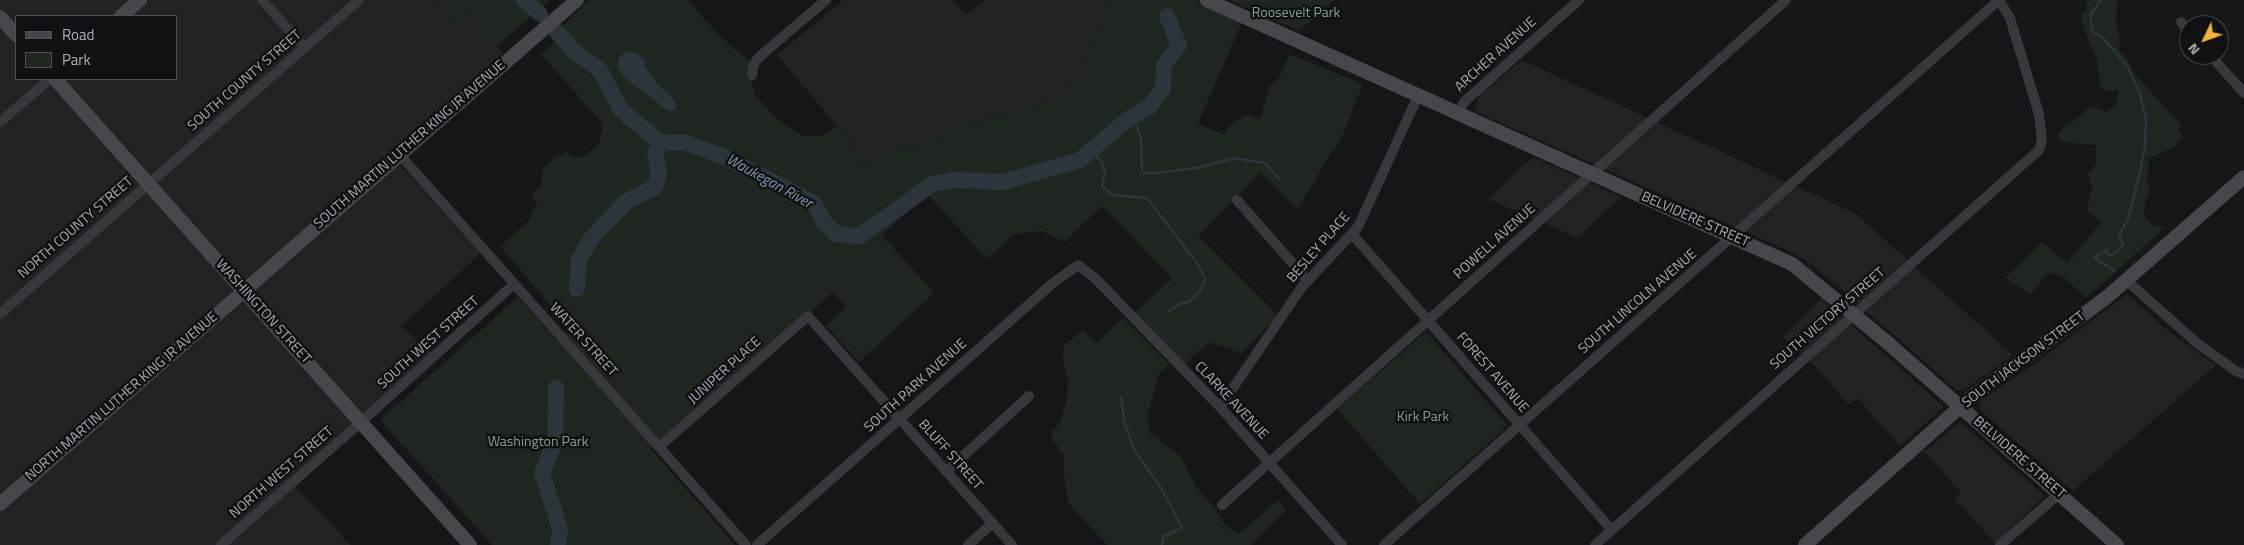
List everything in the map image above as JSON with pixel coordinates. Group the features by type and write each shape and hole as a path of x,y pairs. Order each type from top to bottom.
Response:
{"main road":[{"path":"122,15 140,0"},
{"name":"SOUTH MARTIN LUTHER KING JR AVENUE","path":"244,290 577,0"},
{"name":"BELVIDERE STREET","path":"1207,0 1792,264 1961,407 2117,545"},
{"path":"0,17 15,34"},
{"name":"WASHINGTON STREET","path":"57,80 470,545"},
{"name":"SOUTH JACKSON STREET","path":"1805,545 1961,407 2094,307 2244,177"},
{"name":"NORTH MARTIN LUTHER KING JR AVENUE","path":"0,504 244,290"}],"street":[{"path":"262,0 305,48"},
{"name":"SOUTH COUNTY STREET","path":"148,183 359,0"},
{"name":"ARCHER AVENUE","path":"1458,114 1464,102 1579,0"},
{"name":"POWELL AVENUE","path":"1222,505 1786,0"},
{"name":"SOUTH VICTORY STREET","path":"1595,545 2039,150 2042,144 2042,126 2010,18 1999,0"},
{"name":"SOUTH LINCOLN AVENUE","path":"1384,545 1999,0"},
{"path":"752,74 753,66 758,58 824,1"},
{"path":"2219,65 2244,93"},
{"path":"0,122 49,80"},
{"name":"BESLEY PLACE","path":"1220,406 1308,281 1359,226 1418,96"},
{"name":"WATER STREET","path":"399,154 746,545"},
{"name":"NORTH COUNTY STREET","path":"0,314 148,183"},
{"path":"1237,200 1308,281"},
{"name":"FOREST AVENUE","path":"1352,234 1612,530"},
{"name":"SOUTH PARK AVENUE","path":"757,545 1073,267 1078,265 1095,278"},
{"name":"CLARKE AVENUE","path":"1095,278 1220,406 1342,545"},
{"path":"2126,280 2197,343 2229,366 2244,374"},
{"name":"SOUTH WEST STREET","path":"361,422 514,284"},
{"name":"BLUFF STREET","path":"808,316 1012,545"},
{"name":"JUNIPER PLACE","path":"659,447 808,316"},
{"path":"948,471 1029,396"},
{"name":"NORTH WEST STREET","path":"221,545 361,422"},
{"path":"2000,545 2059,494"},
{"path":"968,545 993,523"}],"shaded area":[{"path":"0,0 430,0 452,25 466,13 503,53 390,154 481,253 402,326 431,354 288,479 351,545 0,545"},
{"path":"843,0 952,0 966,15 984,0 1109,0 1077,75 1071,76 1054,101 956,127 933,142 902,149 894,148 889,154 865,165 859,161 852,136 837,126 777,55"},
{"path":"631,51 640,56 645,62 644,66 659,86 672,97 676,104 675,110 670,111 663,107 626,79 620,71 617,66 619,58 625,52"},
{"path":"1522,60 1856,214 2013,355 1964,390 1958,391 1810,263 1793,253 1474,111 1479,96"},
{"path":"1533,157 1621,197 1577,238 1488,199"},
{"path":"2127,294 2168,331 2216,365 2073,491 1981,411 1979,402 2037,362"},
{"path":"1821,298 1944,407 1900,446 1857,398 1849,405 1811,362 1783,337"},
{"path":"1960,422 2045,496 1995,543 1955,499 1961,493 1923,450 1927,450"}],"green space":[{"path":"430,0 550,0 496,47 466,13 452,25"},
{"name":"Washington Park","path":"589,0 688,0 718,34 750,62 755,95 775,117 803,136 820,136 837,126 852,136 859,161 865,165 889,154 893,148 902,149 933,142 956,127 1054,101 1071,76 1077,74 1109,0 1197,0 1243,20 1198,124 1225,135 1230,124 1247,115 1260,119 1270,85 1279,78 1289,54 1363,84 1340,142 1331,153 1298,209 1261,172 1198,236 1278,316 1241,353 1209,342 1183,366 1133,315 1172,278 1102,206 1064,242 1043,231 1014,234 987,259 927,194 882,235 934,293 859,362 826,326 846,307 833,292 812,311 800,316 651,449 735,545 492,545 380,420 518,297 558,342 570,328 500,246 528,222 537,203 531,195 541,187 543,168 559,154 561,156 566,151 571,157 579,158 585,156 599,144 603,124 541,54 552,45 557,32"},
{"name":"Roosevelt Park","path":"1229,0 1334,0 1299,31"},
{"path":"2087,0 2117,0 2116,25 2120,40 2119,50 2128,59 2133,72 2182,126 2178,130 2184,137 2172,148 2149,158 2147,184 2151,188 2146,200 2144,214 2149,222 2156,227 2166,227 2086,298 2060,274 2047,273 2031,295 2005,278 2042,242 2067,264 2101,222 2086,209 2093,188 2088,175 2096,164 2096,145 2060,142 2058,133 2091,106 2106,112 2115,106 2118,98 2118,90 2105,91 2101,88 2097,60 2083,27 2081,16 2086,9"},
{"path":"1123,318 1169,364 1158,376 1147,418 1150,432 1181,457 1195,485 1214,507 1224,524 1239,534 1278,500 1286,510 1251,545 1107,545 1068,503 1064,475 1064,455 1052,439 1051,431 1060,423 1067,399 1068,382 1063,361 1064,345 1083,330 1096,343"},
{"name":"Kirk Park","path":"1426,332 1508,426 1420,504 1337,409"}],"waterway":[{"name":"Waukegan River","path":"524,0 540,14"},
{"path":"2101,0 2090,16 2093,32 2103,38 2128,67 2140,94 2146,119 2145,146 2140,172 2128,219 2119,235 2123,244 2119,251 2110,256 2106,250 2094,258 2115,271"},
{"name":"Waukegan River","path":"557,32 574,51 600,70 621,110 661,143 684,142 725,157 814,203 824,222 836,234 860,236 932,184 954,180 1003,182 1080,160 1128,119 1149,107 1163,89 1164,65 1179,45 1167,16"},
{"path":"1133,116 1141,139 1142,173 1159,173 1201,167 1234,158 1265,163 1280,180"},
{"path":"577,289 579,259 593,236 627,201 655,187 659,173 655,153 661,143"},
{"path":"1091,151 1102,162 1105,173 1102,186 1112,195 1147,198 1197,263 1205,279 1200,291 1190,301 1178,305 1168,312"},
{"name":"Waukegan River","path":"556,388 555,442 542,473 560,529 558,545"},
{"path":"1121,397 1125,425 1135,451 1161,488 1182,528 1163,537 1162,545"}]}
